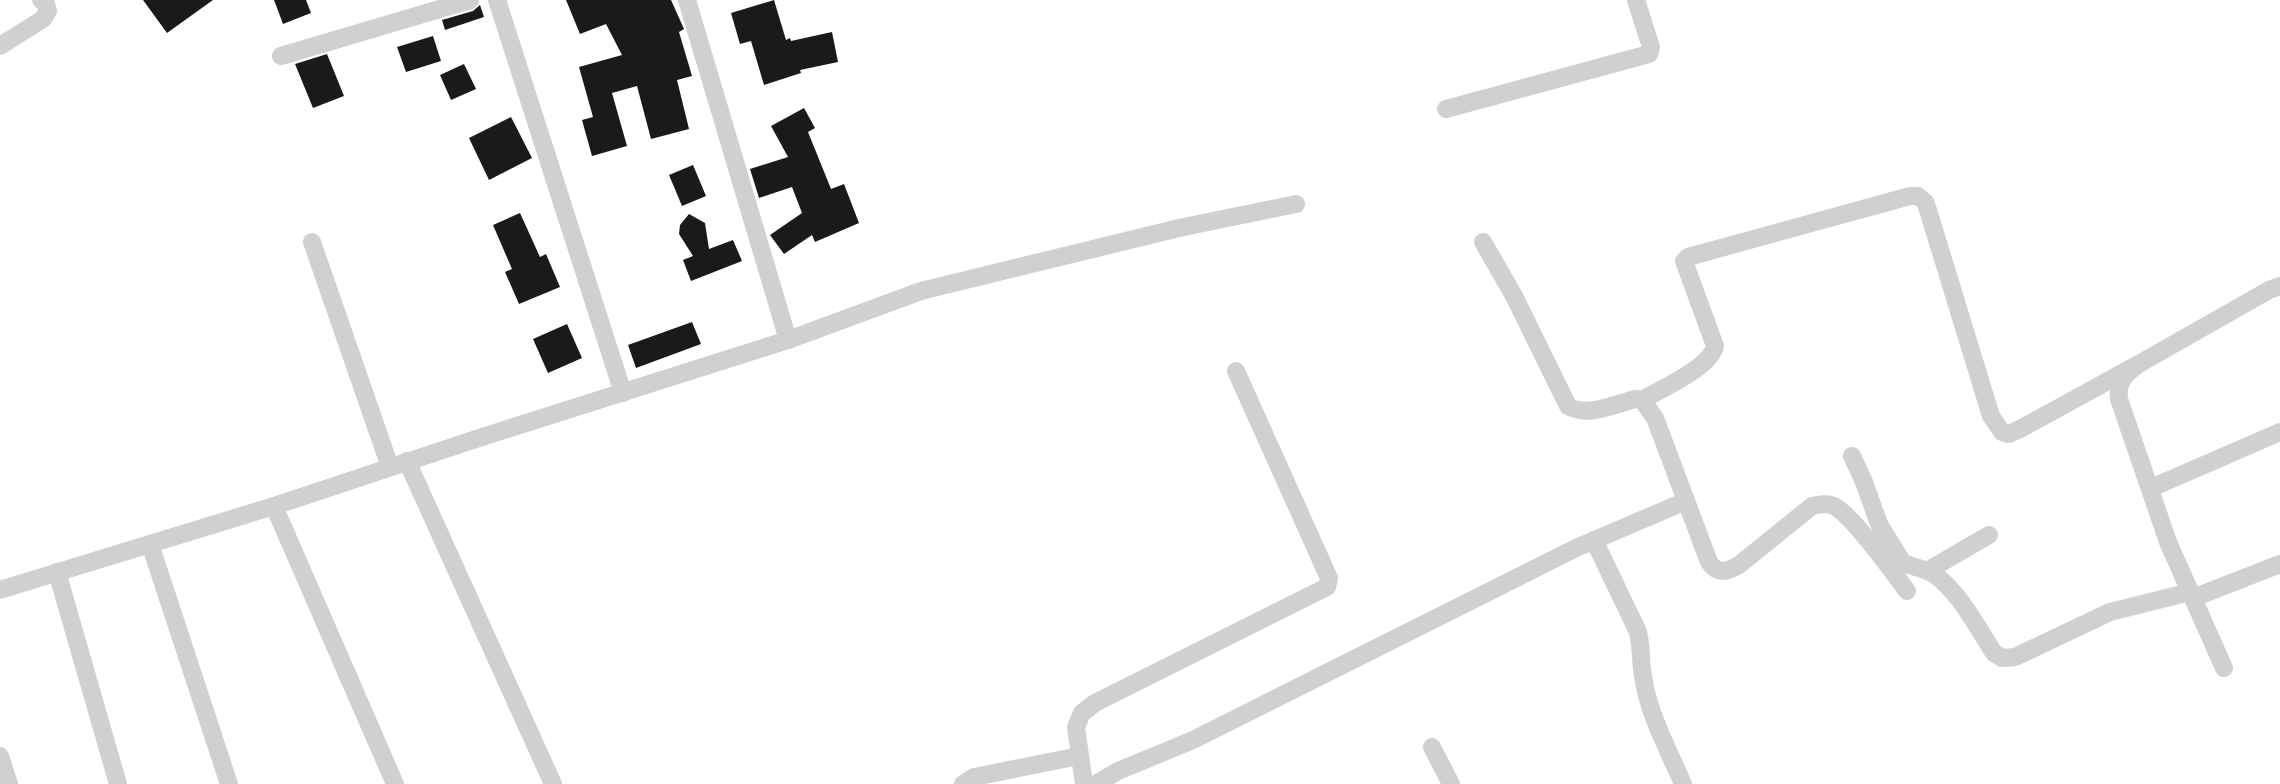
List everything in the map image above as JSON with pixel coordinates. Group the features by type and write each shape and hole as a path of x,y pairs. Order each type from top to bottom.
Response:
{"street":[{"path":"0,46 43,19 48,11 41,0"},
{"path":"281,56 470,0"},
{"path":"497,0 623,393"},
{"path":"687,0 788,340"},
{"path":"1446,109 1649,54 1651,47 1636,0"},
{"path":"1483,242 1514,296 1568,406 1586,412 1635,399 1642,400 1709,359 1715,349 1685,267 1684,261 1688,257 1910,196 1918,196 1925,202 1991,416 2002,432 2009,434 2280,286"},
{"path":"0,590 274,506 788,340 931,288 1179,228 1296,204"},
{"path":"312,242 398,464 553,784"},
{"path":"2137,365 2124,376 2118,388 2119,400 2168,542 2224,668"},
{"path":"1084,784 1076,727 1082,712 1329,584 1329,578 1236,371"},
{"path":"1642,400 1655,418 1709,562 1719,572 1727,572 1739,565 1812,506 1821,503 1838,509 1881,556 1907,591"},
{"path":"2151,488 2280,432"},
{"path":"1852,456 1879,524 1903,563"},
{"path":"1096,784 1118,771 1193,740 1594,540 1686,501"},
{"path":"274,506 395,784"},
{"path":"1927,571 1989,534"},
{"path":"1594,540 1638,632 1643,676 1652,710 1683,784"},
{"path":"150,544 229,784"},
{"path":"1881,556 1938,577 1958,597 1994,653 2002,658 2015,657 2110,612 2192,595 2280,564"},
{"path":"57,572 118,784"},
{"path":"1432,747 1451,784"},
{"path":"0,756 9,784"},
{"path":"963,784 974,777 1079,756"}],"building":[{"path":"143,0 213,0 167,33"},
{"path":"274,0 306,0 311,13 283,24"},
{"path":"566,0 671,0 684,29 679,32 692,76 677,80 689,129 651,139 637,86 612,93 627,146 592,156 582,120 593,117 579,67 622,55 606,24 580,34"},
{"path":"774,0 786,40 832,32 838,62 800,70 801,73 764,85 751,41 740,44 731,13"},
{"path":"480,5 484,17 445,30 442,20 473,11"},
{"path":"433,36 441,61 406,72 397,47"},
{"path":"327,54 344,96 313,108 295,64"},
{"path":"464,64 476,89 451,100 440,75"},
{"path":"804,108 815,128 808,132 831,189 844,184 859,223 815,242 812,235 784,254 770,235 802,213 792,187 759,198 750,169 788,157 771,126"},
{"path":"511,117 532,158 489,180 469,138"},
{"path":"693,165 706,196 682,206 669,175"},
{"path":"520,213 540,257 546,254 560,287 519,304 505,272 512,269 493,225"},
{"path":"689,214 705,223 709,249 733,240 742,261 691,281 683,260 693,256 679,234 680,225"},
{"path":"692,322 701,344 636,368 628,345"},
{"path":"567,324 582,358 548,373 533,339"}]}
